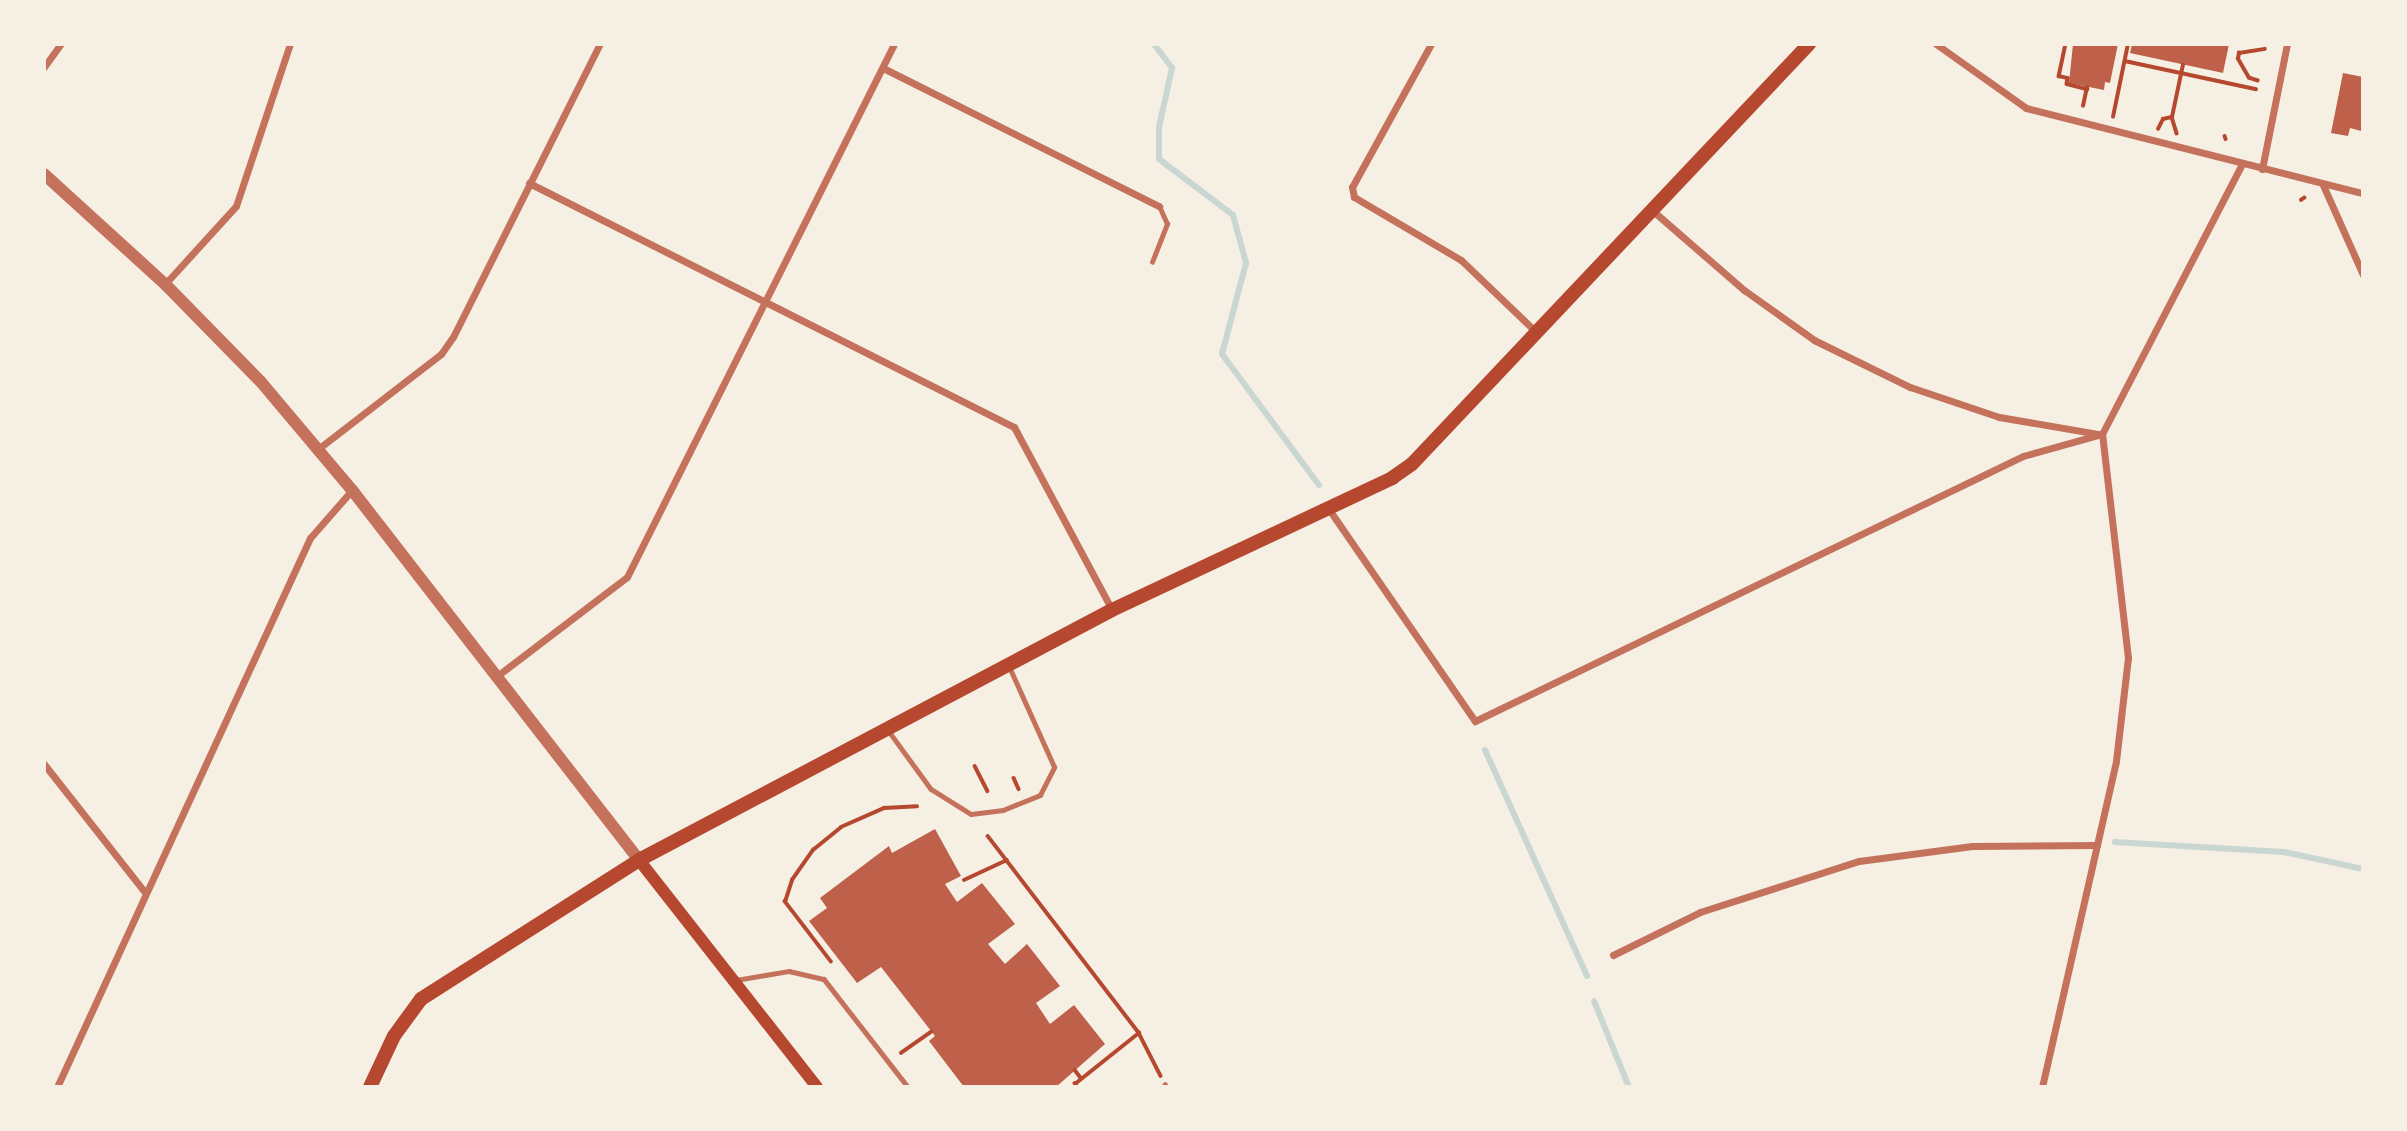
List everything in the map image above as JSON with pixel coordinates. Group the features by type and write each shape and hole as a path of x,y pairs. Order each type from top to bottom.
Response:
{"main road":[{"path":"370,1087 394,1036 421,999 639,860 1009,667 1112,610 1412,464 1809,44"},
{"path":"639,860 736,980 817,1087"}],"street":[{"path":"44,67 61,44"},
{"path":"165,284 236,206 290,44"},
{"path":"318,449 441,354 600,44"},
{"path":"497,676 627,577 767,304 894,44"},
{"path":"1431,44 1352,187 1354,197 1461,260 1536,332"},
{"path":"1936,44 2026,108 2363,193"},
{"path":"2262,169 2287,44"},
{"path":"883,68 1159,206"},
{"path":"2042,1087 2116,761 2128,658 2102,434 2242,164"},
{"path":"44,174 165,284 261,382 352,490 639,860"},
{"path":"529,183 1014,427 1112,610"},
{"path":"2323,184 2363,275"},
{"path":"1653,211 1744,289 1814,340 1910,387 1999,417 2102,434"},
{"path":"1328,507 1475,721 2015,459 2102,434"},
{"path":"57,1087 144,891 310,538 352,490"},
{"path":"44,764 144,891"},
{"path":"1613,955 1700,912 1859,861 1972,846 2097,845"}],"lane":[{"path":"1152,262 1167,225 1159,206"},
{"path":"888,729 931,789 971,814 1003,810 1040,795 1054,767 1009,667"},
{"path":"736,980 789,971 824,979 908,1087"}],"path":[{"path":"2066,44 2059,76 2068,78 2067,84 2087,88 2083,106"},
{"path":"2113,117 2128,44"},
{"path":"2258,81 2249,78 2238,59 2239,53 2264,50"},
{"path":"2125,61 2256,89"},
{"path":"2177,133 2172,117 2183,65"},
{"path":"2158,129 2163,119 2172,117"},
{"path":"975,766 988,791"},
{"path":"1014,778 1019,789"},
{"path":"831,962 785,902 792,880 813,850 841,827 884,808 917,806"},
{"path":"988,836 1139,1033 1166,1086"},
{"path":"964,880 1007,860"},
{"path":"901,1053 931,1032"},
{"path":"1077,1087 1081,1078 1139,1033"},
{"path":"1075,1070 1081,1078"}],"building":[{"path":"2073,44 2118,44 2110,83 2105,82 2104,90 2069,83"},
{"path":"2132,44 2229,44 2223,73 2130,53"},
{"path":"2343,73 2363,77 2361,131 2350,128 2348,136 2331,133"},
{"path":"935,829 961,876 945,884 957,902 982,883 1015,924 988,944 1005,964 1027,944 1060,986 1036,1003 1050,1024 1074,1005 1105,1044 1056,1087 964,1087 929,1041 935,1036 881,967 857,983 809,921 827,908 820,898 889,846 892,853"}],"waterway":[{"path":"1154,44 1172,68 1159,127 1159,159 1233,215 1246,263 1222,354 1319,485"},
{"path":"1485,750 1587,976"},
{"path":"2115,842 2284,852 2363,869"},
{"path":"1594,1001 1629,1087"}]}
